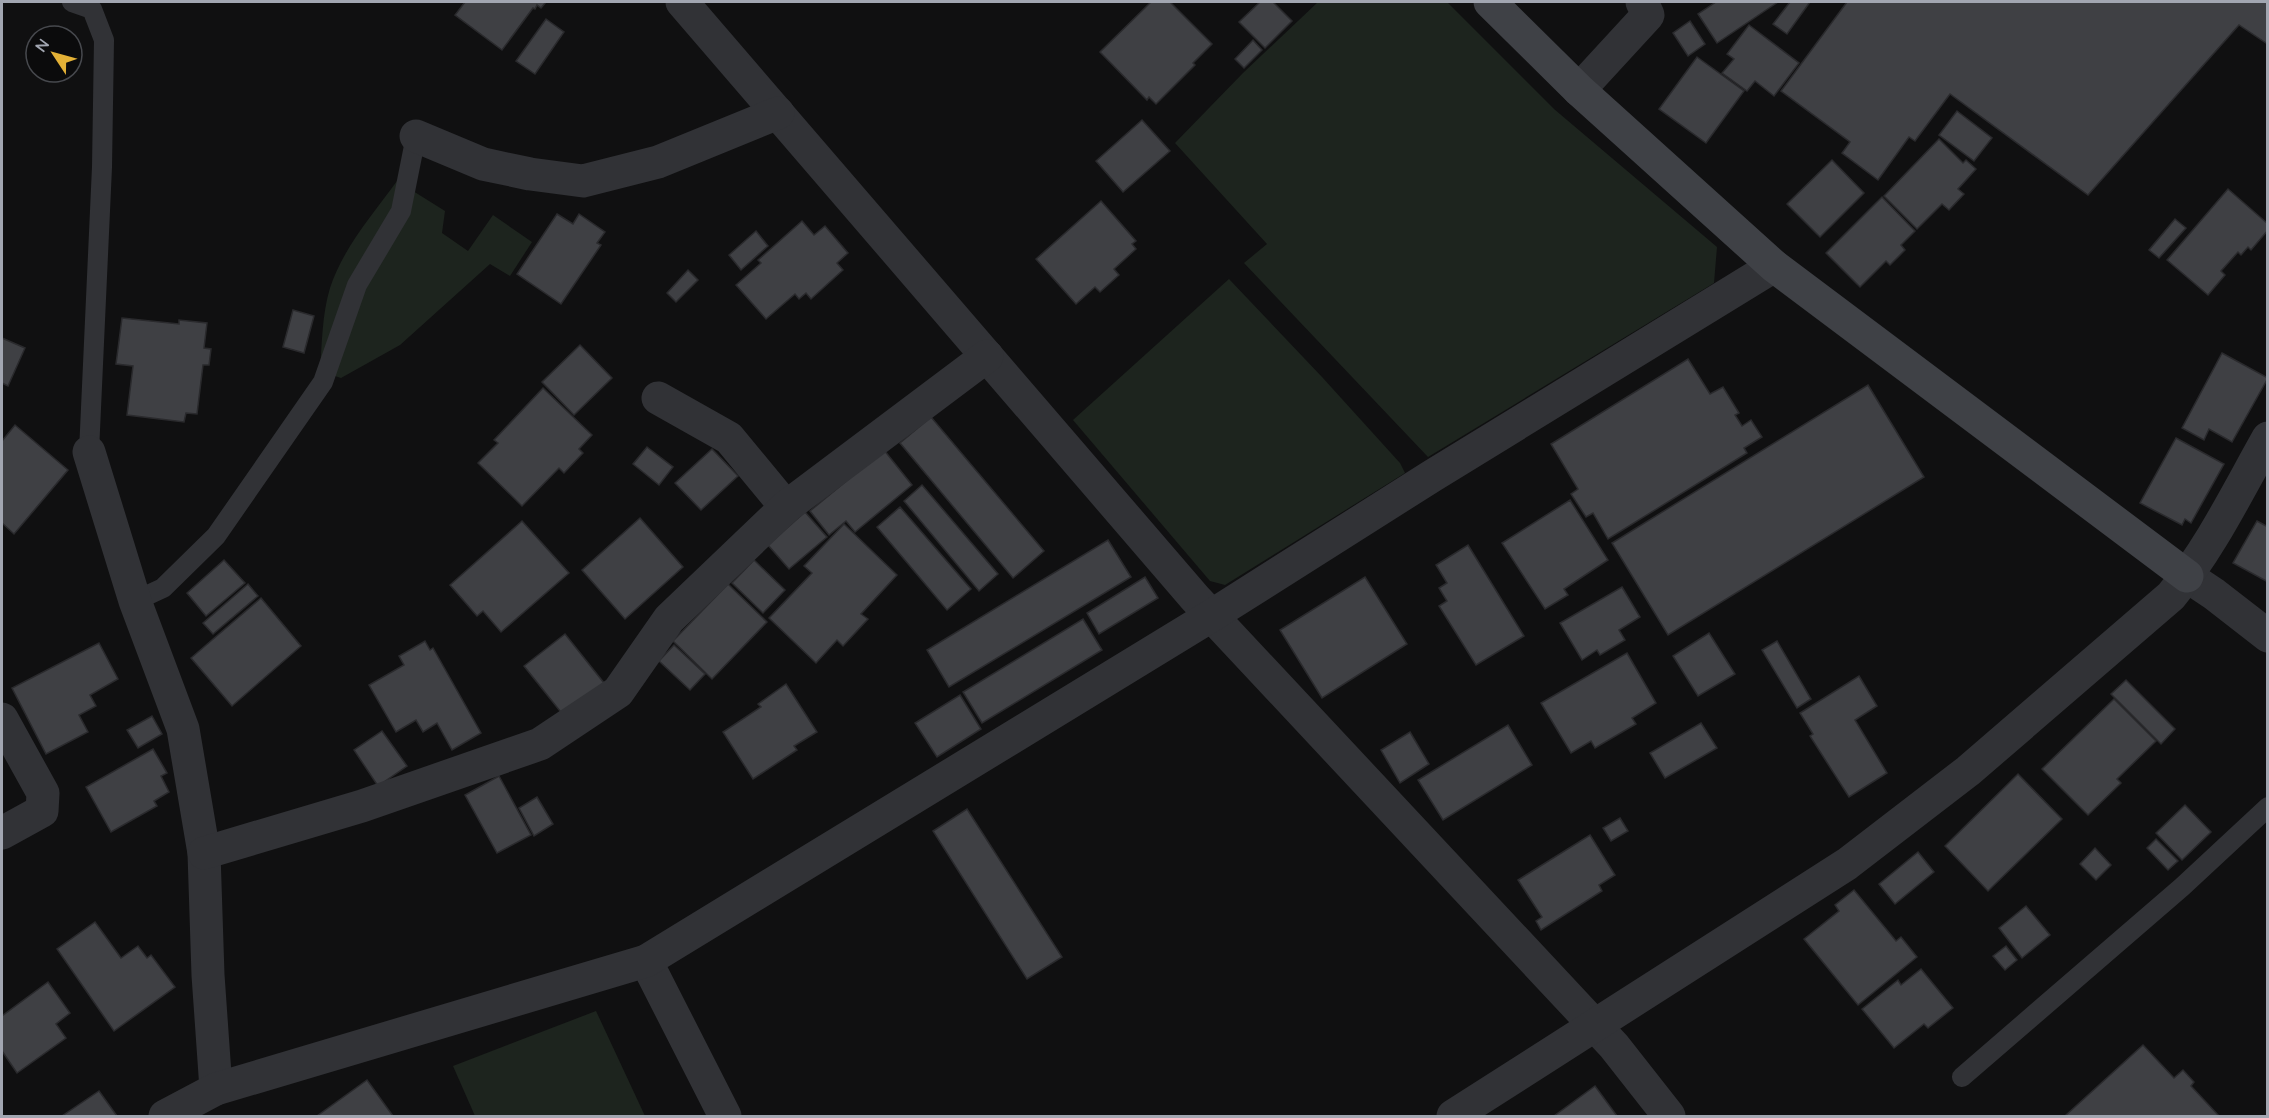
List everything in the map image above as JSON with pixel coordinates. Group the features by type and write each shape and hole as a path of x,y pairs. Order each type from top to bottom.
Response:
{"street":[{"path":"682,2 1211,616 1596,1026 1669,1116"},
{"path":"1490,2 1579,90 1774,266 2268,636"},
{"path":"1579,90 1648,15 1642,2"},
{"path":"416,136 483,164 530,174 583,181 658,162 778,113"},
{"path":"165,1116 216,1089 646,961 1211,616 1432,476 1774,266"},
{"path":"204,853 362,806 540,744 618,692 669,619 786,507 987,356"},
{"path":"658,398 729,438 786,507"},
{"path":"1453,1116 1847,864 1968,771 2171,596 2187,576 2268,438"},
{"path":"88,452 135,601 183,729 204,853 208,975 216,1089"},
{"path":"2,719 44,793 42,810 2,833"},
{"path":"646,961 724,1116"}],"lane":[{"path":"72,2 92,9 104,40 102,167 88,452"},
{"path":"135,601 163,588 216,536 323,382 357,285 401,211 416,136"},
{"path":"1962,1077 2182,887 2268,807"}],"shaded area":[{"path":"1318,2 1447,2 1554,109 1717,247 1714,283 1428,457 1244,263 1267,244 1175,143 1243,73"},
{"path":"397,181 445,211 442,233 468,251 493,215 532,242 510,276 490,264 400,345 341,378 320,371 325,308 336,273 359,232"},
{"path":"1229,279 1322,377 1400,463 1405,473 1225,585 1210,581 1073,420"},
{"path":"596,1011 645,1116 475,1116 453,1066"}],"building":[{"path":"465,2 546,2 541,8 537,5 535,9 533,8 502,50 455,15"},
{"path":"1151,2 1170,2 1212,44 1193,63 1195,65 1156,104 1149,97 1147,100 1100,52"},
{"path":"1260,2 1273,2 1292,21 1265,48 1239,22"},
{"path":"1716,2 1778,2 1717,43 1698,14"},
{"path":"1790,2 1810,2 1787,34 1773,24"},
{"path":"1847,2 2268,2 2268,40 2266,43 2239,25 2088,195 1950,94 1915,141 1909,137 1878,180 1842,153 1850,142 1781,91"},
{"path":"546,19 564,32 535,74 516,61"},
{"path":"1690,21 1705,44 1688,56 1673,33"},
{"path":"1749,25 1799,63 1774,96 1755,81 1747,91 1722,73 1734,59 1727,54"},
{"path":"1253,40 1262,50 1244,68 1235,59"},
{"path":"1697,57 1744,91 1706,143 1659,109"},
{"path":"1957,111 1992,138 1974,161 1939,135"},
{"path":"1142,120 1170,151 1123,192 1096,161"},
{"path":"1939,139 1963,163 1966,160 1976,169 1958,189 1964,194 1949,210 1942,204 1917,229 1884,196"},
{"path":"1832,160 1864,193 1820,237 1787,204"},
{"path":"2228,189 2268,224 2268,230 2251,250 2248,247 2241,255 2238,252 2221,271 2225,275 2208,295 2167,260"},
{"path":"1882,197 1915,231 1901,245 1905,250 1890,265 1886,261 1860,287 1826,253"},
{"path":"1101,201 1136,241 1132,244 1136,249 1114,269 1119,275 1100,292 1095,287 1076,304 1036,259"},
{"path":"557,214 573,224 579,214 605,232 597,243 601,245 561,304 517,274"},
{"path":"2175,219 2186,228 2159,258 2149,250"},
{"path":"802,221 814,235 825,226 848,253 837,263 843,270 811,299 806,293 799,299 795,294 766,319 736,285 761,263 758,260"},
{"path":"756,231 768,246 741,270 729,255"},
{"path":"688,270 698,280 676,302 667,293"},
{"path":"293,310 314,316 304,353 283,347"},
{"path":"122,318 179,324 179,320 207,323 204,348 211,349 209,365 203,365 197,414 186,413 184,422 127,415 133,366 116,364"},
{"path":"2,338 25,348 8,386 2,383"},
{"path":"580,345 612,378 574,415 542,382"},
{"path":"2222,353 2268,378 2232,442 2209,429 2204,440 2182,428"},
{"path":"1688,359 1710,394 1723,387 1739,413 1735,415 1742,426 1751,420 1762,437 1744,448 1747,453 1608,539 1593,513 1586,517 1571,494 1578,489 1551,444"},
{"path":"1868,385 1924,477 1668,635 1612,543"},
{"path":"543,388 592,435 579,449 583,453 564,473 559,468 522,506 478,463 498,443 494,440"},
{"path":"931,417 1044,551 1013,578 900,443"},
{"path":"15,425 68,470 14,534 2,523 2,441"},
{"path":"2176,438 2224,464 2191,523 2185,519 2182,525 2140,503"},
{"path":"647,447 673,467 659,485 633,464"},
{"path":"712,449 738,476 701,510 675,483"},
{"path":"884,450 912,485 855,532 846,521 829,535 810,511"},
{"path":"922,485 998,574 979,591 904,501"},
{"path":"1570,500 1608,560 1564,589 1568,595 1545,609 1502,543"},
{"path":"900,507 971,589 947,610 877,527"},
{"path":"805,512 827,537 789,569 768,545"},
{"path":"640,518 683,567 625,619 582,570"},
{"path":"522,521 569,573 501,632 483,611 477,616 450,585"},
{"path":"2257,521 2268,527 2268,582 2233,563"},
{"path":"844,524 897,575 861,614 868,619 843,646 837,640 816,663 769,618 812,573 804,566"},
{"path":"1108,540 1131,577 949,687 927,650"},
{"path":"1468,545 1524,636 1476,665 1439,606 1447,601 1439,588 1447,583 1436,565"},
{"path":"224,560 245,583 206,616 187,593"},
{"path":"754,560 785,590 763,613 732,583"},
{"path":"1145,577 1158,598 1099,634 1087,613"},
{"path":"1365,577 1407,644 1322,698 1280,630"},
{"path":"248,584 258,596 213,634 203,623"},
{"path":"728,584 767,622 712,679 673,641"},
{"path":"1622,587 1640,617 1619,630 1625,640 1600,655 1597,650 1582,660 1560,623"},
{"path":"261,598 301,646 232,706 191,658"},
{"path":"1083,619 1102,650 982,723 963,692"},
{"path":"1709,633 1735,674 1698,696 1673,656"},
{"path":"565,634 604,683 564,716 524,666"},
{"path":"425,641 430,650 433,648 481,733 452,750 437,723 423,732 416,720 396,732 369,685 404,665 399,656"},
{"path":"1777,641 1811,699 1797,708 1762,650"},
{"path":"99,643 118,679 90,695 96,706 79,715 88,732 46,754 12,688"},
{"path":"674,645 705,674 690,690 659,661"},
{"path":"1627,653 1656,703 1632,718 1636,724 1595,748 1591,741 1571,753 1541,703"},
{"path":"1859,676 1877,706 1855,720 1887,773 1849,797 1810,736 1813,734 1800,713"},
{"path":"2126,680 2175,729 2161,744 2111,694"},
{"path":"786,684 817,732 794,746 797,750 753,779 723,732 761,707 758,704"},
{"path":"960,695 981,729 937,757 915,723"},
{"path":"2114,699 2156,741 2117,779 2121,783 2088,815 2042,769"},
{"path":"152,716 162,734 138,748 127,730"},
{"path":"1701,723 1717,748 1665,778 1650,753"},
{"path":"1508,725 1532,765 1443,820 1418,780"},
{"path":"382,731 407,766 378,786 354,750"},
{"path":"1410,732 1429,764 1400,783 1381,750"},
{"path":"153,749 167,773 161,776 169,792 154,801 157,806 111,832 86,787"},
{"path":"2018,774 2062,819 1988,891 1945,846"},
{"path":"499,776 531,835 497,853 465,795"},
{"path":"537,797 553,824 534,836 519,808"},
{"path":"2185,805 2211,832 2182,860 2156,833"},
{"path":"967,809 1062,957 1027,979 933,831"},
{"path":"1620,818 1628,831 1611,841 1603,828"},
{"path":"1590,835 1615,875 1599,885 1602,891 1541,930 1536,921 1542,917 1518,880"},
{"path":"2156,839 2178,861 2168,870 2147,848"},
{"path":"2095,848 2111,865 2096,880 2080,864"},
{"path":"1918,852 1934,872 1895,904 1879,884"},
{"path":"1854,890 1896,941 1901,937 1917,957 1858,1005 1804,939 1839,911 1835,905"},
{"path":"2026,906 2050,935 2022,958 1999,928"},
{"path":"95,922 121,958 138,946 147,958 151,955 175,987 114,1031 57,949"},
{"path":"2006,946 2017,960 2005,970 1993,956"},
{"path":"1921,969 1953,1008 1928,1028 1924,1024 1894,1048 1862,1009 1898,980 1901,985"},
{"path":"48,982 70,1013 56,1024 66,1038 17,1073 2,1051 2,1016"},
{"path":"2143,1045 2174,1078 2183,1070 2194,1082 2191,1086 2219,1116 2065,1116"},
{"path":"367,1080 393,1116 317,1116"},
{"path":"1595,1086 1617,1116 1554,1116"},
{"path":"99,1091 117,1116 62,1116"}]}
